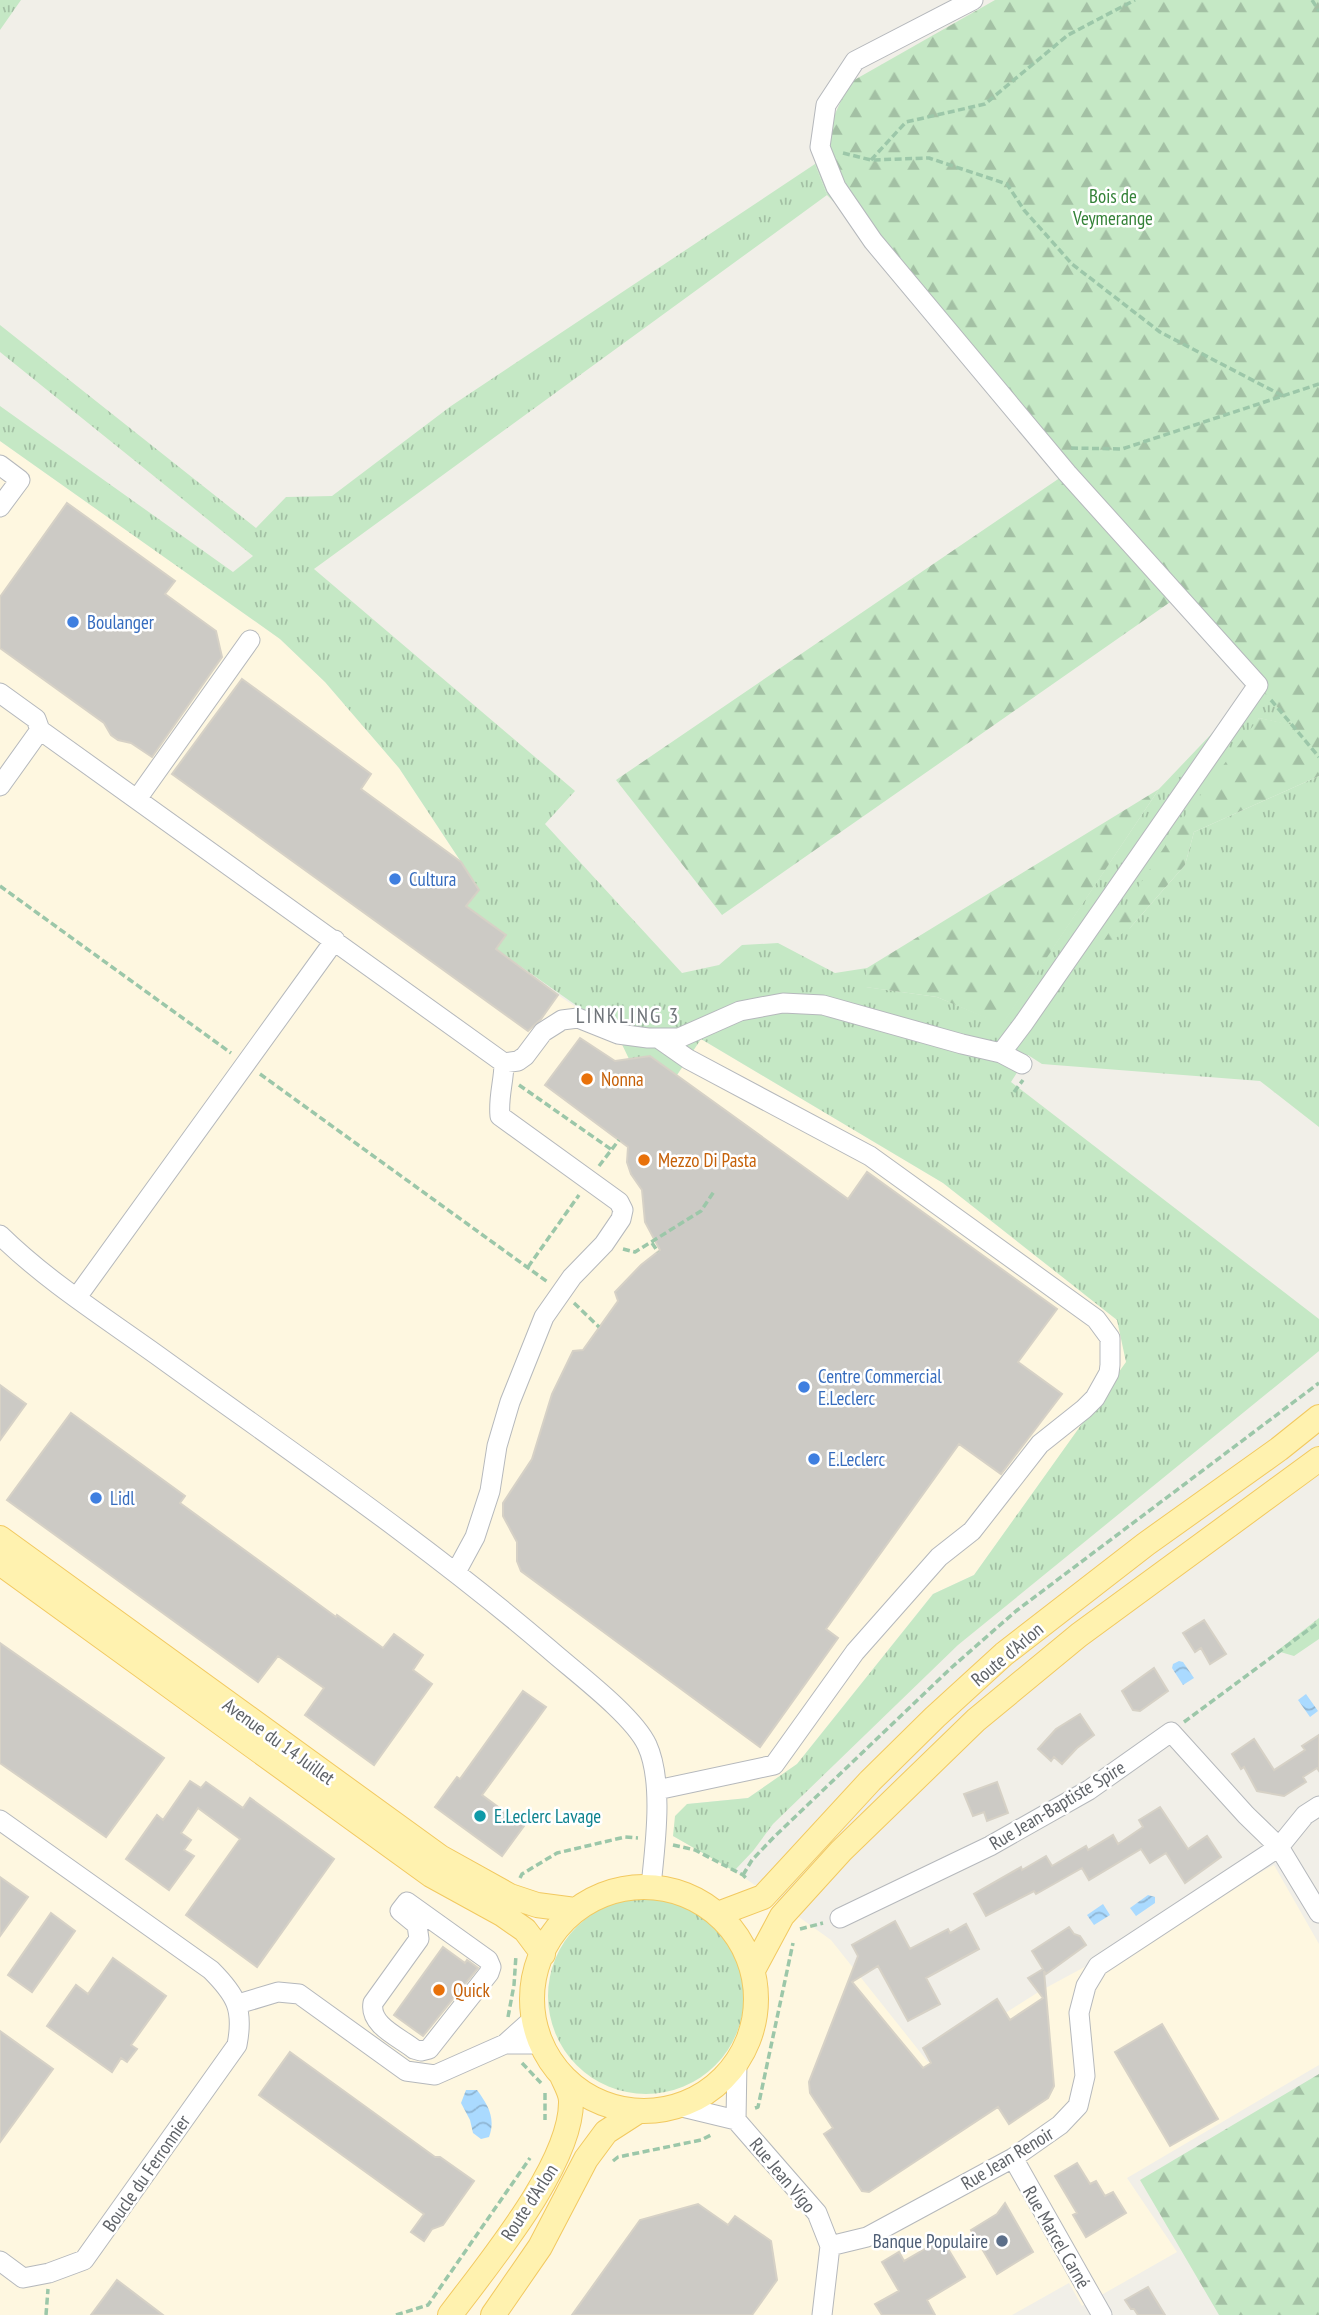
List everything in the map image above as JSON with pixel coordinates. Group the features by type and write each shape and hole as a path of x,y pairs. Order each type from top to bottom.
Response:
{"main road":[{"name":"Route d'Arlon","path":"718,1914 763,1897 870,1781 1004,1654 1146,1544 1279,1449 1319,1417"},
{"name":"Route d'Arlon","path":"753,1970 841,1850 976,1720 1079,1635 1319,1459"},
{"name":"Avenue du 14 Juillet","path":"0,1538 440,1857 510,1896 537,1905 575,1910"},
{"name":"Avenue du 14 Juillet","path":"0,1563 431,1875 502,1914 525,1930 542,1954"},
{"path":"651,1886 687,1894 718,1914 740,1939 753,1970 757,1996 754,2022 737,2062 714,2087 678,2106 637,2112 596,2101 562,2076 542,2044 534,2018 532,1992 542,1954 556,1929 575,1910 617,1890 651,1886"},
{"name":"Route d'Arlon","path":"450,2315 528,2207 559,2156 571,2099 562,2076"},
{"name":"Route d'Arlon","path":"493,2315 540,2247 586,2159 606,2132 637,2112"}],"street":[{"path":"973,0 855,61 826,105 820,147 836,187 873,240 1045,447 1258,685 1001,1053"},
{"path":"0,465 20,480 0,507"},
{"path":"137,799 250,640"},
{"path":"0,693 36,719 40,730 335,940 504,1069"},
{"path":"0,786 40,730"},
{"path":"77,1297 335,940"},
{"path":"456,1572 475,1536 490,1491 497,1446 510,1402 544,1317 561,1291 604,1244 621,1219 623,1210 619,1202 500,1116 498,1101 504,1069 525,1056 543,1032 562,1020 578,1018 618,1034 679,1038 740,1011 783,1003 823,1005 1001,1053 1023,1064"},
{"path":"657,1790 774,1765 855,1652 939,1557 972,1531 1040,1444 1095,1398 1110,1365 1110,1338 1096,1319 870,1156 688,1059 658,1038"},
{"path":"0,1235 14,1249 77,1297 456,1572 626,1717 648,1746 657,1790 656,1840 651,1886"},
{"path":"1171,1732 1246,1815 1279,1847 1319,1913"},
{"name":"Rue Jean-Baptiste Spire","path":"840,1918 918,1882 1089,1790 1171,1732"},
{"name":"Rue Jean Renoir","path":"830,2246 867,2237 1013,2158 1060,2126 1078,2106 1085,2076 1079,2013 1086,1986 1098,1966 1279,1847 1305,1815 1319,1806"},
{"path":"0,1819 211,1970 229,1989 238,2004 278,1992 299,1994 406,2071 435,2076 505,2044 534,2018"},
{"path":"407,1902 488,1960 491,1967 429,2049 422,2051 414,2049 375,2020 371,2011 373,2003 419,1939 417,1926 400,1911 407,1902"},
{"name":"Boucle du Ferronnier","path":"0,2261 23,2278 49,2273 84,2260 237,2045 241,2024 238,2004"},
{"path":"505,2044 542,2044"},
{"name":"Rue Jean Vigo","path":"736,2120 737,2062"},
{"name":"Rue Jean Vigo","path":"678,2106 736,2120 817,2213 830,2246 822,2315"},
{"name":"Rue Marcel Carné","path":"1013,2158 1102,2315"}],"path":[{"path":"871,160 906,122 985,104 1068,35 1135,0"},
{"path":"1312,0 1319,11"},
{"path":"820,147 871,160 929,158 1007,184 1024,210 1072,264 1160,332 1283,396"},
{"path":"1045,447 1122,449 1319,384"},
{"path":"1258,685 1319,757"},
{"path":"0,886 561,1291 599,1327"},
{"path":"504,1069 612,1150"},
{"path":"528,1267 619,1140"},
{"path":"604,1244 635,1252 701,1211 715,1190"},
{"path":"652,1242 657,1252"},
{"path":"1171,1732 1319,1622"},
{"path":"510,1896 522,1874 557,1853"},
{"path":"743,1875 763,1897"},
{"path":"586,2159 607,2166 618,2157 701,2140 758,2107 791,1954 788,1924 840,1918"},
{"path":"396,2315 428,2305 534,2151"},
{"path":"46,2315 49,2273"}],"shaded area":[{"path":"0,441 280,639 325,682 399,768 479,890 467,906 506,935 496,950 677,1075 701,1039 943,1183 1117,1320 1127,1362 974,1575 933,1594 797,1764 748,1798 687,1804 673,1836 735,1871 831,1940 928,2062 1040,1991 1274,1865 1319,1944 1319,2065 1127,2178 1177,2252 1082,2306 1069,2283 1012,2315 0,2315"}],"green space":[{"path":"0,0 21,0 0,30"},
{"name":"Bois de Veymerange","path":"995,0 1319,0 1319,776 1194,832 1185,865 1129,929 1097,951 1181,821 1259,718 1294,725 1176,598 722,915 616,780 1067,473 873,241 827,195 815,164 849,83"},
{"path":"815,164 827,195 314,569 575,791 545,824 682,973 719,965 742,945 778,943 835,973 867,968 866,987 937,997 1002,1024 1159,789 1258,685 1295,726 1259,718 1129,929 1185,865 1194,832 1319,776 1319,1127 1260,1081 1042,1064 1028,1055 1011,1082 1319,1319 1319,1351 958,1645 773,1824 734,1871 673,1836 675,1816 687,1804 748,1798 797,1764 933,1594 974,1575 1126,1362 1117,1320 943,1183 701,1039 677,1075 650,1056 629,1059 617,1034 496,949 506,935 466,906 479,889 399,768 325,682 280,639 0,441 0,406 233,572 253,556 0,352 0,325 256,528 286,497 332,496 451,406"},
{"path":"1159,789 1002,1025 937,997 865,987 867,968"},
{"path":"1319,1618 1319,1639 1294,1656 1277,1651"},
{"path":"646,1898 665,1899 684,1905 716,1926 737,1958 743,1977 743,2015 737,2034 716,2066 684,2087 665,2093 646,2094 627,2093 608,2087 576,2066 555,2034 549,2015 548,1996 549,1977 555,1958 576,1926 608,1905 627,1899"},
{"path":"1319,2074 1319,2315 1219,2315 1140,2180"}],"water":[{"path":"1183,1662 1194,1678 1183,1685 1172,1668 1173,1664"},
{"path":"1306,1694 1318,1711 1310,1717 1298,1700"},
{"path":"1148,1895 1155,1897 1155,1903 1136,1916 1130,1908"},
{"path":"1103,1904 1110,1915 1094,1925 1087,1915"},
{"path":"466,2090 477,2090 487,2106 492,2124 489,2137 481,2139 473,2133 461,2103"}],"building":[{"name":"Boulanger","path":"67,503 175,581 165,594 216,631 222,657 152,757 131,743 111,735 104,723 0,648 0,597"},
{"path":"242,679 371,774 361,789 461,862 479,890 466,906 506,935 496,949 558,995 541,1019 528,1031 172,774"},
{"name":"Centre Commercial E.Leclerc","path":"580,1038 615,1061 650,1056 848,1199 867,1172 1057,1309 1018,1362 1062,1394 1001,1474 959,1444 826,1629 838,1638 760,1747 521,1571 517,1561 517,1542 503,1516 503,1503 532,1459 552,1394 573,1351 583,1350 618,1301 615,1292 660,1250 645,1222 642,1190 631,1174 627,1162 628,1147 545,1085"},
{"path":"0,1385 26,1404 0,1440"},
{"path":"71,1413 185,1496 180,1503 336,1617 337,1615 383,1648 394,1634 423,1655 413,1670 432,1684 374,1765 305,1715 324,1688 278,1656 258,1682 7,1500"},
{"path":"1204,1620 1226,1654 1210,1664 1201,1648 1195,1652 1183,1633"},
{"path":"0,1643 164,1758 106,1837 0,1763"},
{"path":"1154,1668 1168,1691 1140,1711 1133,1710 1122,1691"},
{"path":"523,1691 546,1707 482,1795 524,1826 502,1856 435,1807 457,1777 460,1779"},
{"path":"1080,1714 1094,1735 1062,1764 1054,1757 1051,1761 1038,1749 1056,1729"},
{"path":"1319,1735 1319,1771 1317,1768 1303,1777 1306,1782 1284,1796 1257,1791 1244,1767 1241,1769 1232,1754 1254,1739 1274,1770 1305,1750 1302,1746"},
{"path":"190,1781 201,1788 206,1782 243,1808 250,1798 334,1859 257,1967 186,1915 240,1839 198,1808 181,1833 191,1840 184,1850 194,1856 169,1890 126,1859 157,1815 163,1820"},
{"path":"997,1782 1008,1813 987,1821 984,1812 973,1816 964,1794"},
{"path":"1160,1807 1188,1849 1207,1836 1221,1857 1185,1883 1166,1853 1150,1863 1141,1849 1089,1880 1082,1868 1036,1894 1034,1891 986,1916 974,1894 1046,1856 1052,1866 1086,1846 1088,1850 1113,1835 1118,1844 1143,1827 1139,1820"},
{"path":"0,1877 28,1897 0,1936"},
{"path":"51,1913 75,1931 32,1992 8,1975"},
{"path":"895,1921 910,1949 948,1929 950,1933 966,1924 979,1949 926,1978 940,2004 908,2021 878,1966 852,1982 923,2068 931,2063 923,2048 997,1999 1010,2020 1043,1998 1028,1978 1043,1969 1032,1951 1069,1927 1086,1945 1046,1974 1044,1971 1054,2086 1048,2098 1009,2124 998,2107 869,2192 862,2191 824,2134 833,2128 810,2093 809,2082 858,1956 852,1945"},
{"name":"Quick","path":"443,1947 465,1963 467,1960 478,1968 423,2036 394,2015"},
{"path":"113,1958 166,1996 131,2045 137,2049 127,2062 121,2058 112,2072 47,2026 76,1985 88,1994"},
{"path":"1162,2024 1218,2119 1170,2146 1115,2052"},
{"path":"0,2031 53,2069 0,2142"},
{"path":"290,2052 435,2157 440,2157 474,2181 443,2225 432,2229 424,2241 411,2232 424,2214 259,2095"},
{"path":"1077,2163 1090,2184 1096,2181 1105,2196 1113,2192 1126,2213 1086,2237 1073,2215 1077,2213 1055,2176"},
{"name":"Banque Populaire","path":"1005,2203 1033,2252 997,2274 971,2230 997,2214"},
{"path":"698,2204 728,2225 735,2216 771,2241 777,2280 752,2315 572,2315 640,2220"},
{"path":"942,2239 965,2277 927,2300 935,2315 882,2315 875,2304 899,2291 882,2262 899,2252 904,2261"},
{"path":"117,2280 163,2315 91,2315"},
{"path":"1148,2287 1165,2315 1138,2315 1125,2300"}],"place":[{"name":"Boulanger","path":"73,622"},
{"name":"Cultura","path":"395,879"},
{"name":"Nonna","path":"587,1079"},
{"name":"Mezzo Di Pasta","path":"644,1160"},
{"name":"Centre Commercial E.Leclerc","path":"804,1387"},
{"name":"E.Leclerc","path":"814,1459"},
{"name":"Lidl","path":"96,1498"},
{"name":"E.Leclerc Lavage","path":"480,1816"},
{"name":"Quick","path":"439,1990"},
{"name":"Banque Populaire","path":"1002,2241"}],"district":[{"name":"LINKLING 3","path":"628,1016"}]}
